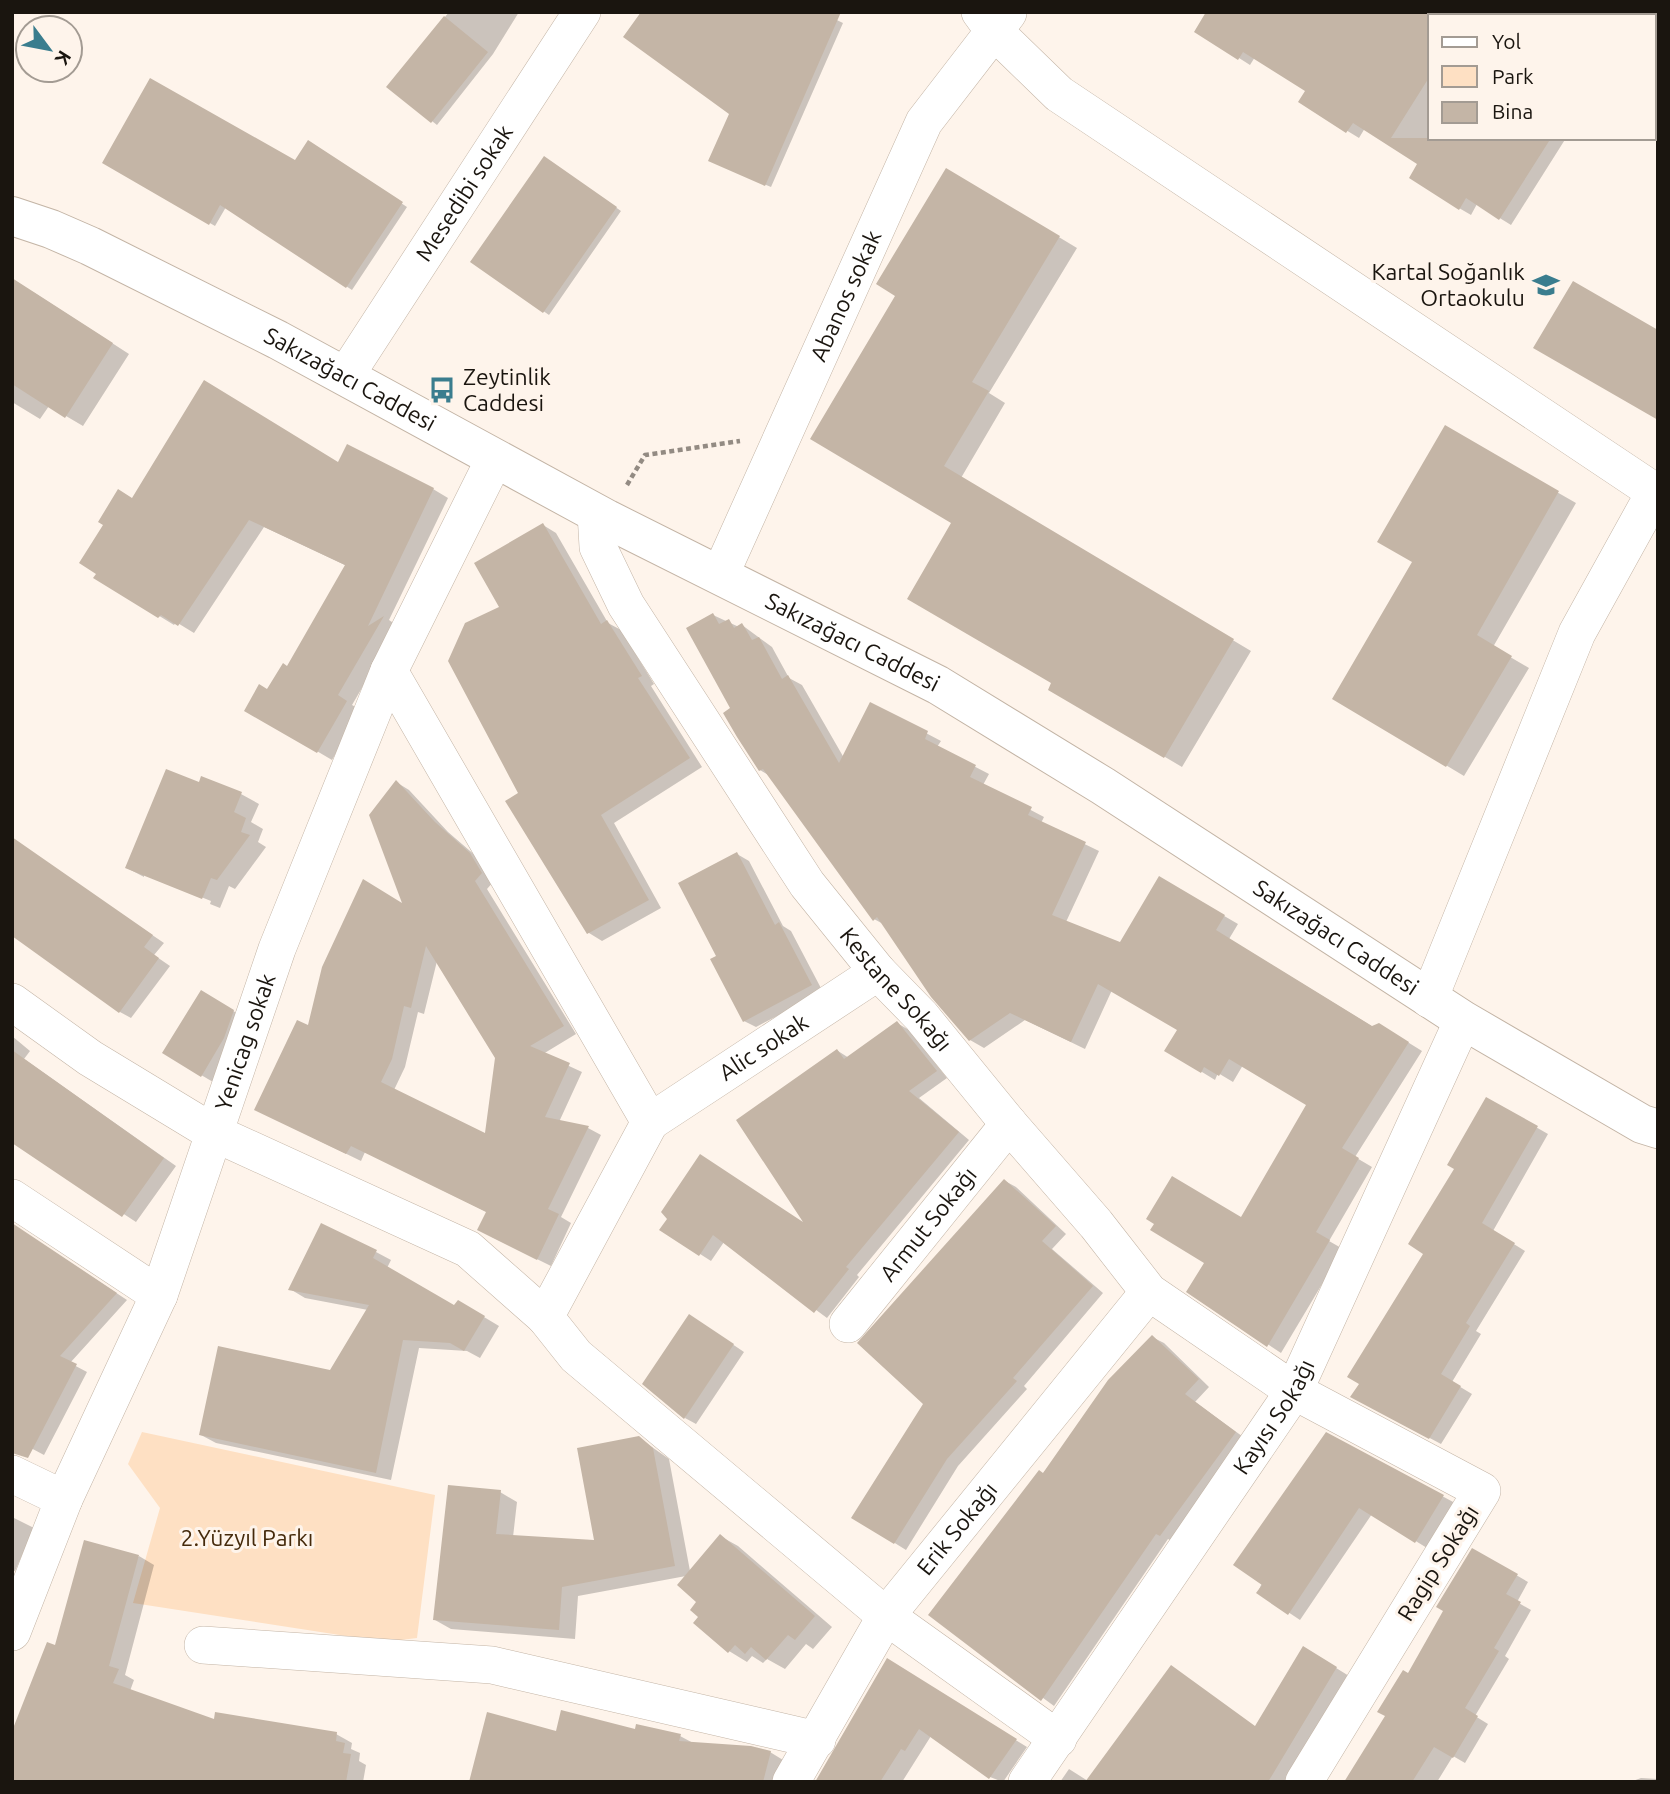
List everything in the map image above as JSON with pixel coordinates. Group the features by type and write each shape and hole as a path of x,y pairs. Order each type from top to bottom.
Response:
{"street":[{"name":"Mesedibi sokak","path":"346,376 582,12"},
{"name":"Abanos sokak","path":"720,573 924,122 994,18"},
{"path":"994,18 1059,94 1655,492 1577,633 1429,999"},
{"name":"Sakızağacı Caddesi","path":"12,216 90,246 346,376 602,516 720,573 938,685 1103,786 1463,1020 1642,1124 1658,1129"},
{"name":"Yenicag sokak","path":"15,1615 64,1499 159,1295 212,1132 242,1058 277,948 389,671 495,458"},
{"name":"Kestane Sokağı","path":"602,516 598,547 626,605 807,884 878,972 922,1017 1009,1124 1096,1224 1149,1292 1294,1391"},
{"path":"389,671 650,1122 545,1317"},
{"name":"Alic sokak","path":"650,1122 878,972"},
{"path":"12,1002 90,1058 212,1132 468,1249 545,1317 576,1356 886,1616 1058,1739"},
{"name":"Kayısı Sokağı","path":"1027,1782 1294,1391 1463,1020"},
{"name":"Armut Sokağı","path":"848,1324 1009,1124"},
{"path":"12,1198 159,1295"},
{"name":"Erik Sokağı","path":"792,1782 886,1616 1149,1292"},
{"name":"Ragip Sokağı","path":"1294,1391 1482,1491 1304,1782"},
{"path":"12,1474 64,1499"},
{"path":"203,1644 492,1665 817,1740"}],"path":[{"path":"602,516 645,455 741,440"}],"green space":[{"name":"2.Yüzyıl Parkı","path":"142,1432 435,1495 417,1638 385,1642 133,1603 160,1508 128,1464"}],"building":[{"path":"641,12 841,12 765,186 708,161 729,114 623,37"},
{"path":"1206,12 1430,12 1428,79 1391,138 1550,140 1499,220 1466,198 1459,210 1409,178 1417,164 1353,123 1346,133 1298,102 1305,91 1243,52 1238,60 1194,32"},
{"path":"444,16 488,52 431,123 386,87"},
{"path":"150,78 295,160 308,140 403,202 346,288 220,205 209,225 102,163"},
{"path":"544,156 617,207 543,313 470,262"},
{"path":"946,168 1060,236 972,382 989,391 944,466 1234,639 1164,758 1048,690 1051,683 907,599 951,523 810,439 895,296 876,284"},
{"path":"12,278 113,343 65,418 12,384"},
{"path":"1573,281 1658,330 1658,420 1533,348"},
{"path":"204,380 338,462 347,444 434,488 368,626 384,616 338,695 347,701 317,753 244,711 259,684 267,689 283,663 287,666 345,565 249,520 178,626 161,615 158,618 93,578 96,574 79,563 103,525 98,522 118,489 132,498"},
{"path":"1445,425 1559,491 1477,635 1512,656 1446,767 1332,699 1412,562 1377,542"},
{"path":"543,523 601,624 607,620 642,676 638,678 690,758 601,815 649,900 587,934 505,801 518,793 448,661 465,623 499,607 474,563"},
{"path":"713,613 719,624 729,619 734,628 742,623 752,640 759,637 782,679 788,675 839,763 870,702 928,731 925,739 976,765 970,777 1032,807 1028,815 1086,842 1052,915 1120,942 1159,876 1225,915 1216,930 1372,1026 1379,1023 1409,1042 1342,1148 1359,1158 1316,1232 1330,1240 1267,1347 1186,1292 1204,1263 1150,1230 1154,1224 1146,1219 1172,1176 1241,1217 1306,1105 1229,1059 1219,1076 1204,1067 1201,1073 1164,1051 1177,1030 1098,984 1071,1042 1010,1013 969,1041 931,997 877,917 873,921 763,769 759,771 737,737 723,713 730,708 686,628"},
{"path":"166,769 199,782 201,776 242,792 234,812 246,818 241,832 250,835 217,880 211,878 202,899 125,868"},
{"path":"396,780 435,822 470,853 482,873 475,881 564,1026 530,1046 570,1063 545,1117 589,1126 548,1209 559,1214 537,1260 477,1230 486,1212 351,1146 346,1154 254,1110 297,1020 308,1025 322,967 363,879 402,903 369,815","holes":["426,946 495,1058 485,1133 381,1082 392,1059 404,1006 411,1008"]},
{"path":"12,837 153,935 144,947 159,958 119,1013 12,936"},
{"path":"737,852 775,925 779,922 812,985 743,1022 710,959 716,956 678,883"},
{"path":"201,990 234,1010 224,1038 201,1077 162,1053"},
{"path":"897,1021 937,1071 909,1091 959,1132 846,1267 849,1269 814,1313 713,1235 699,1256 659,1230 667,1219 661,1212 700,1154 803,1222 736,1120 837,1049 844,1059"},
{"path":"12,1050 164,1158 122,1217 12,1143"},
{"path":"1486,1097 1538,1126 1482,1223 1515,1243 1466,1323 1470,1326 1441,1374 1461,1386 1429,1439 1350,1397 1359,1384 1347,1377 1423,1254 1408,1244 1454,1169 1447,1165"},
{"path":"1004,1179 1056,1226 1042,1241 1093,1286 1013,1378 1017,1381 947,1459 894,1544 851,1518 923,1404 857,1343"},
{"path":"12,1223 117,1293 60,1356 77,1364 28,1458 12,1453"},
{"path":"321,1223 377,1250 373,1258 454,1305 458,1300 485,1316 464,1351 450,1343 403,1340 376,1473 199,1435 218,1346 330,1370 369,1305 288,1290"},
{"path":"689,1314 734,1344 684,1419 642,1384"},
{"path":"1152,1335 1199,1379 1185,1394 1236,1432 1160,1536 1156,1534 1041,1701 928,1615 1039,1470 1043,1473 1108,1380"},
{"path":"1326,1432 1444,1495 1415,1543 1359,1508 1288,1615 1256,1593 1262,1585 1233,1565"},
{"path":"639,1436 653,1448 675,1566 562,1587 559,1630 433,1620 448,1485 501,1490 496,1534 594,1540 577,1448"},
{"path":"720,1534 815,1616 795,1640 788,1635 766,1660 751,1647 745,1654 735,1645 728,1653 693,1623 698,1617 690,1610 696,1602 677,1585"},
{"path":"84,1540 139,1555 109,1666 119,1669 113,1683 214,1719 215,1712 337,1732 336,1741 345,1743 343,1753 351,1754 346,1782 12,1782 12,1731 47,1642 55,1645"},
{"path":"1472,1548 1518,1574 1506,1594 1521,1602 1494,1648 1499,1651 1465,1708 1478,1716 1453,1758 1434,1747 1412,1782 1344,1782 1385,1716 1377,1712 1403,1670 1408,1673 1443,1611 1436,1607"},
{"path":"1303,1646 1337,1667 1268,1782 1085,1782 1171,1665 1255,1726"},
{"path":"887,1658 1017,1739 989,1779 919,1729 905,1751 901,1749 880,1782 815,1782"},
{"path":"561,1710 635,1729 636,1724 681,1734 679,1741 751,1746 771,1751 763,1782 469,1782 487,1712 556,1731"}],"place":[{"name":"Kartal Soğanlık Ortaokulu","path":"1546,285"},
{"name":"Zeyti̇nli̇k Caddesi̇","path":"442,390"}]}
